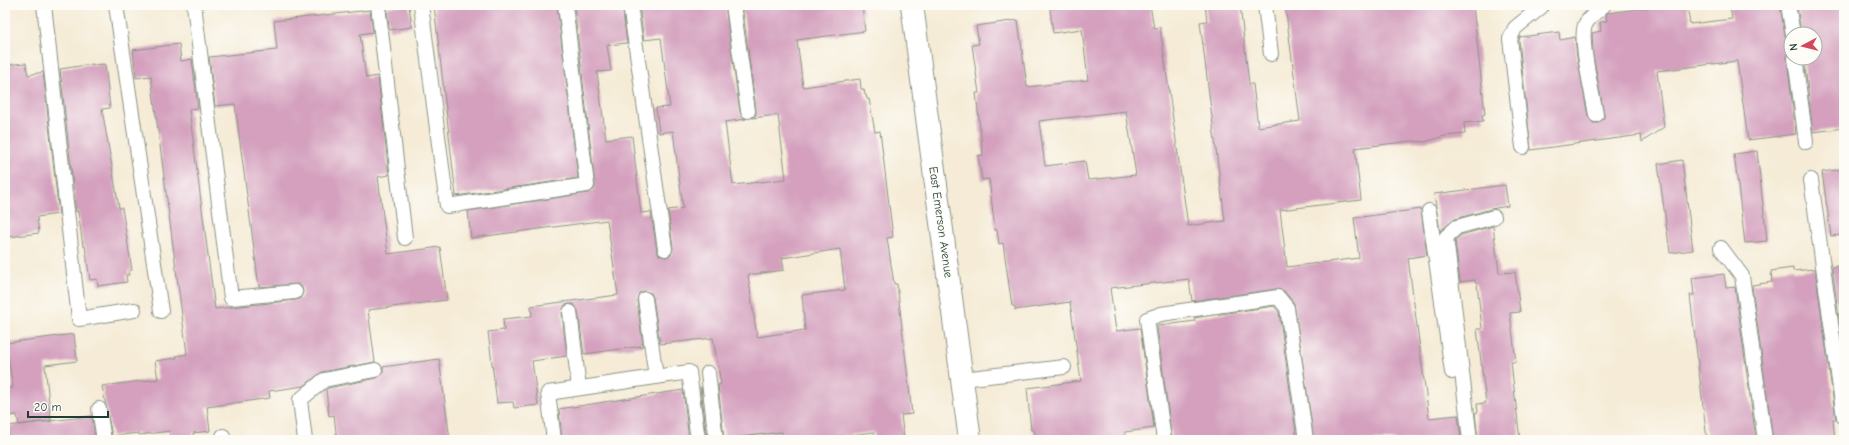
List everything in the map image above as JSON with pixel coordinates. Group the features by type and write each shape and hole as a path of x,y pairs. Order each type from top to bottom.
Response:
{"street":[{"name":"East Emerson Avenue","path":"912,5 970,440"}],"lane":[{"path":"44,5 79,319 134,310"},
{"path":"116,5 161,311"},
{"path":"194,5 231,298 295,292"},
{"path":"378,5 405,238"},
{"path":"421,5 447,206 587,185 565,5"},
{"path":"630,5 665,249"},
{"path":"733,5 748,111"},
{"path":"1265,5 1271,54"},
{"path":"1523,147 1510,39 1515,28 1541,8 1542,5"},
{"path":"1596,115 1583,39 1585,25 1592,15 1604,5"},
{"path":"1788,5 1792,26"},
{"path":"1797,66 1806,142"},
{"path":"1811,180 1844,417"},
{"path":"1429,211 1461,440"},
{"path":"1470,440 1446,237 1457,227 1494,217"},
{"path":"1721,248 1742,276 1765,440"},
{"path":"1164,440 1147,319 1161,314 1278,297 1287,308 1306,440"},
{"path":"645,299 656,377"},
{"path":"570,312 579,388"},
{"path":"963,379 1064,366"},
{"path":"305,440 300,400 324,380 375,370"},
{"path":"554,440 548,392 689,372 698,440"},
{"path":"708,373 716,440"},
{"path":"99,410 104,440"}],"building":[{"path":"409,5 412,27 389,30 387,7"},
{"path":"434,5 557,5 578,178 456,196"},
{"path":"574,5 622,5 627,43 607,45 611,71 597,72 606,139 632,136 641,213 651,212 657,251 659,255 666,257 671,255 673,248 668,210 683,208 673,131 659,133 656,108 670,107 661,38 644,40 639,5 725,5 740,112 742,117 746,119 725,122 733,185 786,179 778,115 752,118 756,115 756,110 742,5 862,5 865,31 797,40 803,87 860,79 861,89 864,89 867,99 869,99 875,132 880,131 893,237 887,238 894,284 897,284 912,414 901,415 904,440 875,440 874,432 812,440 783,440 782,432 724,439 718,385 721,384 713,338 660,344 653,298 651,293 644,291 639,293 637,300 643,346 584,354 578,311 574,304 565,305 562,313 567,356 532,361 538,405 514,408 513,402 497,403 488,332 504,330 503,319 532,316 531,306 618,295 607,220 471,238 468,211 588,193 595,189","holes":["840,249 845,290 802,295 805,330 757,337 748,275 784,270 782,258"]},
{"path":"1076,5 1150,5 1154,28 1160,27 1188,226 1225,221 1200,22 1207,21 1205,5 1240,5 1249,84 1253,84 1258,127 1300,121 1285,5 1473,5 1485,114 1482,115 1483,121 1464,123 1465,134 1444,136 1425,142 1412,141 1355,148 1361,200 1280,210 1287,267 1359,258 1354,218 1421,209 1427,255 1408,258 1429,418 1458,415 1461,440 1314,440 1294,303 1284,291 1277,289 1192,301 1189,279 1110,288 1116,331 1140,328 1154,428 1125,432 1125,438 1107,440 1035,440 1034,430 1031,430 1027,388 1081,381 1070,302 1015,310 1015,306 1012,306 1003,243 999,244 997,230 995,230 989,179 982,180 978,156 983,155 976,93 979,93 972,45 979,44 976,26 1018,20 1027,87 1088,80 1082,29 1053,33 1050,9","holes":["1126,111 1136,175 1088,180 1085,161 1045,166 1039,121"]},
{"path":"1668,5 1687,5 1690,24 1732,19 1730,7 1780,5 1784,26 1783,66 1788,66 1796,134 1748,140 1737,61 1657,71 1664,127 1642,142 1641,135 1531,150 1519,40 1520,37 1559,32 1560,40 1575,37 1577,57 1588,116 1593,123 1598,123 1604,118 1604,114 1593,54 1592,33 1601,31 1600,22 1607,21 1606,15 1608,13"},
{"path":"1797,5 1844,5 1844,128 1813,132 1805,66 1823,66 1823,26 1800,26"},
{"path":"370,10 373,32 360,34 366,78 378,76 389,175 378,177 388,254 440,247 447,300 368,310 375,362 322,372 304,386 269,391 270,398 207,407 210,431 193,433 194,440 171,440 170,431 139,435 139,433 112,436 102,386 158,379 155,361 177,358 176,356 187,354 151,76 136,78 133,50 179,44 181,61 192,59 198,108 189,109 215,309 296,300 300,299 303,292 302,287 298,284 259,287 235,104 215,106 209,57 277,50 274,21"},
{"path":"26,63 28,75 43,72 59,214 37,217 39,233 9,237 5,205 5,65"},
{"path":"93,64 105,64 110,108 102,109 119,208 122,208 132,270 128,271 129,275 126,275 127,282 98,286 97,279 90,280 78,211 76,212 60,69"},
{"path":"1757,151 1767,241 1745,243 1734,154"},
{"path":"1682,160 1693,250 1670,253 1658,164"},
{"path":"1844,169 1844,235 1831,236 1822,172"},
{"path":"1505,185 1508,206 1455,219 1440,231 1434,194"},
{"path":"1493,226 1499,273 1515,272 1520,312 1510,313 1516,362 1511,362 1520,440 1478,440 1475,413 1478,412 1477,404 1486,403 1477,329 1482,329 1477,283 1475,283 1475,280 1460,282 1455,240 1461,235"},
{"path":"1844,265 1844,355 1832,267"},
{"path":"1793,268 1793,271 1815,269 1836,419 1833,419 1835,440 1773,440 1752,285 1772,282 1771,271"},
{"path":"1724,274 1726,288 1735,287 1756,440 1707,440 1690,295 1694,295 1692,278"},
{"path":"1274,306 1279,312 1297,440 1172,440 1157,326 1195,321 1194,318"},
{"path":"74,334 77,361 45,365 51,421 19,425 17,415 5,416 5,388 13,388 6,343"},
{"path":"439,359 450,440 337,440 334,415 329,416 326,390 328,388 377,378 383,373 383,367"},
{"path":"701,387 707,440 706,440"},
{"path":"683,390 689,440 562,440 559,409"},
{"path":"92,416 95,438 83,440 9,440 8,426"}]}
